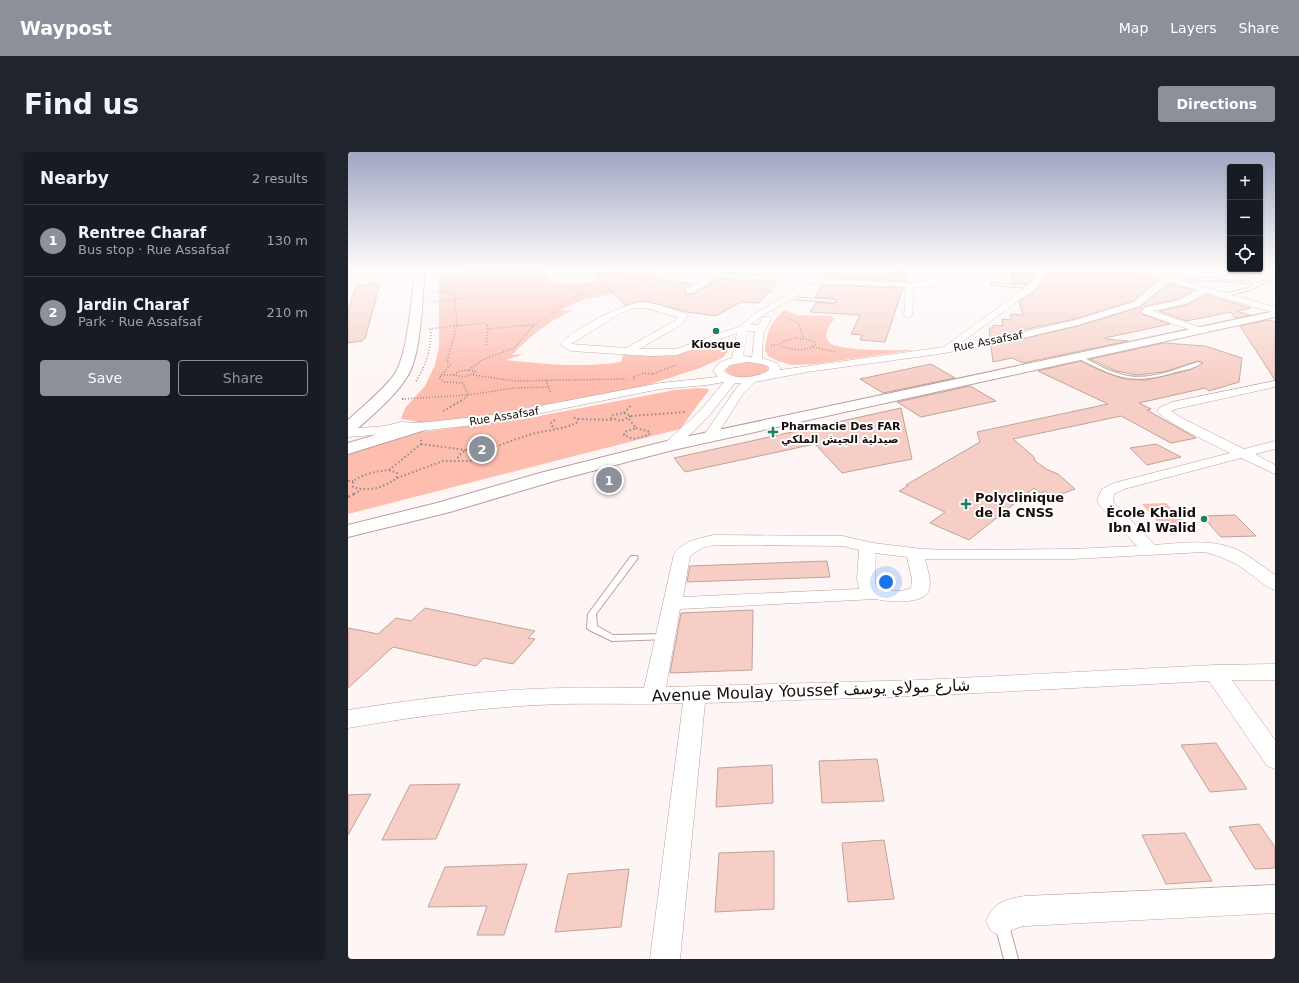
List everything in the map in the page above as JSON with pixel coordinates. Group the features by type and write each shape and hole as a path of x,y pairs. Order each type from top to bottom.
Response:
{"main road":[{"path":"349,429 375,405 401,376 406,366 411,348 415,306"},
{"path":"354,528 443,508 547,477 671,445 1275,314"},
{"path":"375,405 380,416 401,426"},
{"path":"348,449 419,427"},
{"path":"348,545 443,508"}],"street":[{"path":"635,306 630,306 616,312 571,339 565,345 571,348 651,353 677,352 743,328 760,328"},
{"path":"629,351 647,339 678,323 684,316 647,306"},
{"path":"757,360 756,339 760,328 770,311 777,306"},
{"path":"908,315 909,306"},
{"path":"947,349 1006,306"},
{"name":"Rue Assafsaf","path":"660,386 707,382 729,378 751,380 771,370 807,368 947,349 1018,336 1128,308 1132,306"},
{"path":"1166,306 1145,311 1202,331"},
{"path":"1261,306 1275,310"},
{"path":"770,311 759,313 743,328 738,360 757,360 771,370"},
{"name":"Rue Assafsaf","path":"349,429 385,430 401,426 419,427 525,413 660,386 738,360"},
{"path":"671,445 704,414 729,378 720,375 718,371 720,367"},
{"path":"708,438 739,392 751,380"},
{"path":"1275,384 1172,406 1163,411 1176,420 1275,470"},
{"path":"1151,550 1108,506 1105,500 1107,492 1119,486 1243,454 1275,444"},
{"path":"653,696 682,554 687,549 702,542 714,540 843,541 867,547 915,553 952,555 1073,554 1204,547 1227,552 1254,568 1275,584"},
{"path":"867,547 866,579 868,590 875,594"},
{"path":"672,603 875,594 886,596 914,594 920,591 921,579 915,553"},
{"name":"Avenue Moulay Youssef شارع مولاي يوسف","path":"348,719 396,711 489,701 561,696 695,695 928,687 1275,672"},
{"path":"1215,674 1275,759"},
{"path":"665,959 695,695"},
{"path":"1001,921 1011,914 1025,911 1275,899"}],"lane":[{"path":"1077,356 1125,377 1140,379 1150,378 1200,363"},
{"path":"634,558 592,614 592,628 612,638 665,637"},
{"path":"1001,921 1010,959"}],"path":[{"path":"456,306 458,326 447,362 450,365 439,378 444,382 463,383 468,395"},
{"path":"469,370 482,360 514,348 535,324 563,306"},
{"path":"770,311 799,324 804,338"},
{"path":"413,331 488,323 486,345"},
{"path":"488,329 535,324"},
{"path":"804,338 814,341 816,344 813,347 800,350 785,348 780,345 788,339 804,338"},
{"path":"454,375 459,371 469,370 475,371 473,375"},
{"path":"441,375 454,375 458,377 473,375 500,380 626,379"},
{"path":"546,380 552,397"},
{"path":"375,405 468,395 514,388 548,387"},
{"path":"421,444 419,427 449,407 461,402 468,395"},
{"path":"624,413 633,403"},
{"path":"568,417 618,421 630,417 669,412 704,414"},
{"path":"613,420 611,418 612,415 624,413 629,414 636,428"},
{"path":"556,428 552,426 552,423 561,418"},
{"path":"457,459 461,453 467,450 475,448 487,449 526,436 556,428 569,427 578,422 578,419"},
{"path":"636,428 647,430 650,432 649,435 638,439 626,438 624,435 625,432 636,428"},
{"path":"389,470 421,444 467,450"},
{"path":"348,497 361,490 375,489 388,485 397,478 414,474 444,461 457,459 466,462 481,460 490,454 490,451 487,449"},
{"path":"348,481 354,481 362,475 376,471 389,470 397,473 397,478"},
{"path":"354,481 353,487 361,490"}],"shaded area":[{"path":"439,306 570,306 560,310 572,311 556,319 540,330 512,355 524,354 506,360 549,364 592,365 621,362 623,355 674,356 711,344 730,346 727,353 722,358 700,368 638,388 474,418 427,423 401,419 405,408 425,386 435,365 439,346"},
{"path":"784,310 797,315 831,316 834,320 829,327 827,339 835,345 869,350 914,350 815,364 792,365 778,361 768,356 765,350 770,328"},
{"path":"748,361 767,366 768,371 759,376 741,378 726,371 731,364"},
{"path":"699,388 709,390 680,429 348,514 348,454 422,432 529,418 675,390"},
{"path":"1166,503 1190,528 1164,529 1142,504"}],"building":[{"path":"349,306 374,306 365,339 362,339 362,341 348,343 348,310"},
{"path":"663,306 734,306 716,316 687,312"},
{"path":"814,306 897,306 885,342 860,340 862,335 851,334 860,315 810,312"},
{"path":"1020,306 1118,306 1075,319 990,337 989,328 993,328 993,325 1003,326 1002,319 1011,320 1010,314 1023,315"},
{"path":"1148,306 1140,311 1142,314 1170,324 1105,338 1128,341 1023,363 1012,358 993,362 991,346 1078,326"},
{"path":"1183,306 1243,306 1251,308 1236,311 1250,315 1235,318 1231,312 1186,321 1159,311"},
{"path":"1269,320 1275,322 1275,380 1240,326"},
{"path":"1164,343 1205,346 1242,358 1239,382 1209,391 1205,388 1139,403 1151,409 1147,410 1196,438 1171,443 1121,416 1013,439 1034,457 1035,461 1048,470 1058,474 1075,489 1053,497 1045,491 1040,493 1034,488 969,540 930,523 945,512 899,491 908,486 906,485 980,442 977,432 1108,404 1038,371 1081,361 1101,371 1124,379 1147,380 1190,370 1203,363 1198,361 1163,372 1137,375 1116,371 1090,359"},
{"path":"931,364 955,378 883,393 860,379"},
{"path":"970,386 996,401 921,417 897,402"},
{"path":"901,408 912,459 842,473 815,444 685,472 674,458"},
{"path":"1156,444 1181,457 1147,465 1130,448"},
{"path":"1235,515 1256,536 1221,537 1202,516"},
{"path":"827,561 830,577 687,582 690,566"},
{"path":"425,608 535,631 528,638 535,639 513,664 484,658 476,666 393,647 348,688 348,628 378,634 396,618 411,621"},
{"path":"753,610 752,670 670,673 681,613"},
{"path":"1216,743 1247,789 1210,792 1181,745"},
{"path":"877,759 884,801 822,803 819,761"},
{"path":"772,765 773,803 716,807 718,768"},
{"path":"460,784 436,839 382,840 410,785"},
{"path":"371,794 348,835 348,795"},
{"path":"1259,824 1275,847 1275,868 1255,869 1229,827"},
{"path":"1185,833 1212,881 1166,884 1142,835"},
{"path":"884,840 894,899 848,902 842,843"},
{"path":"774,851 774,909 715,912 719,853"},
{"path":"527,864 504,935 477,935 487,906 428,907 445,867"},
{"path":"629,869 621,927 555,932 568,874"}],"place":[{"name":"Kiosque","path":"716,331"},
{"name":"Pharmacie Des FAR صيدلية الجيش الملكي","path":"773,432"},
{"name":"Jardin Charaf","path":"482,449"},
{"name":"Rentree Charaf","path":"609,480"},
{"name":"Polyclinique de la CNSS","path":"966,504"},
{"name":"École Khalid Ibn Al Walid","path":"1204,519"}]}
